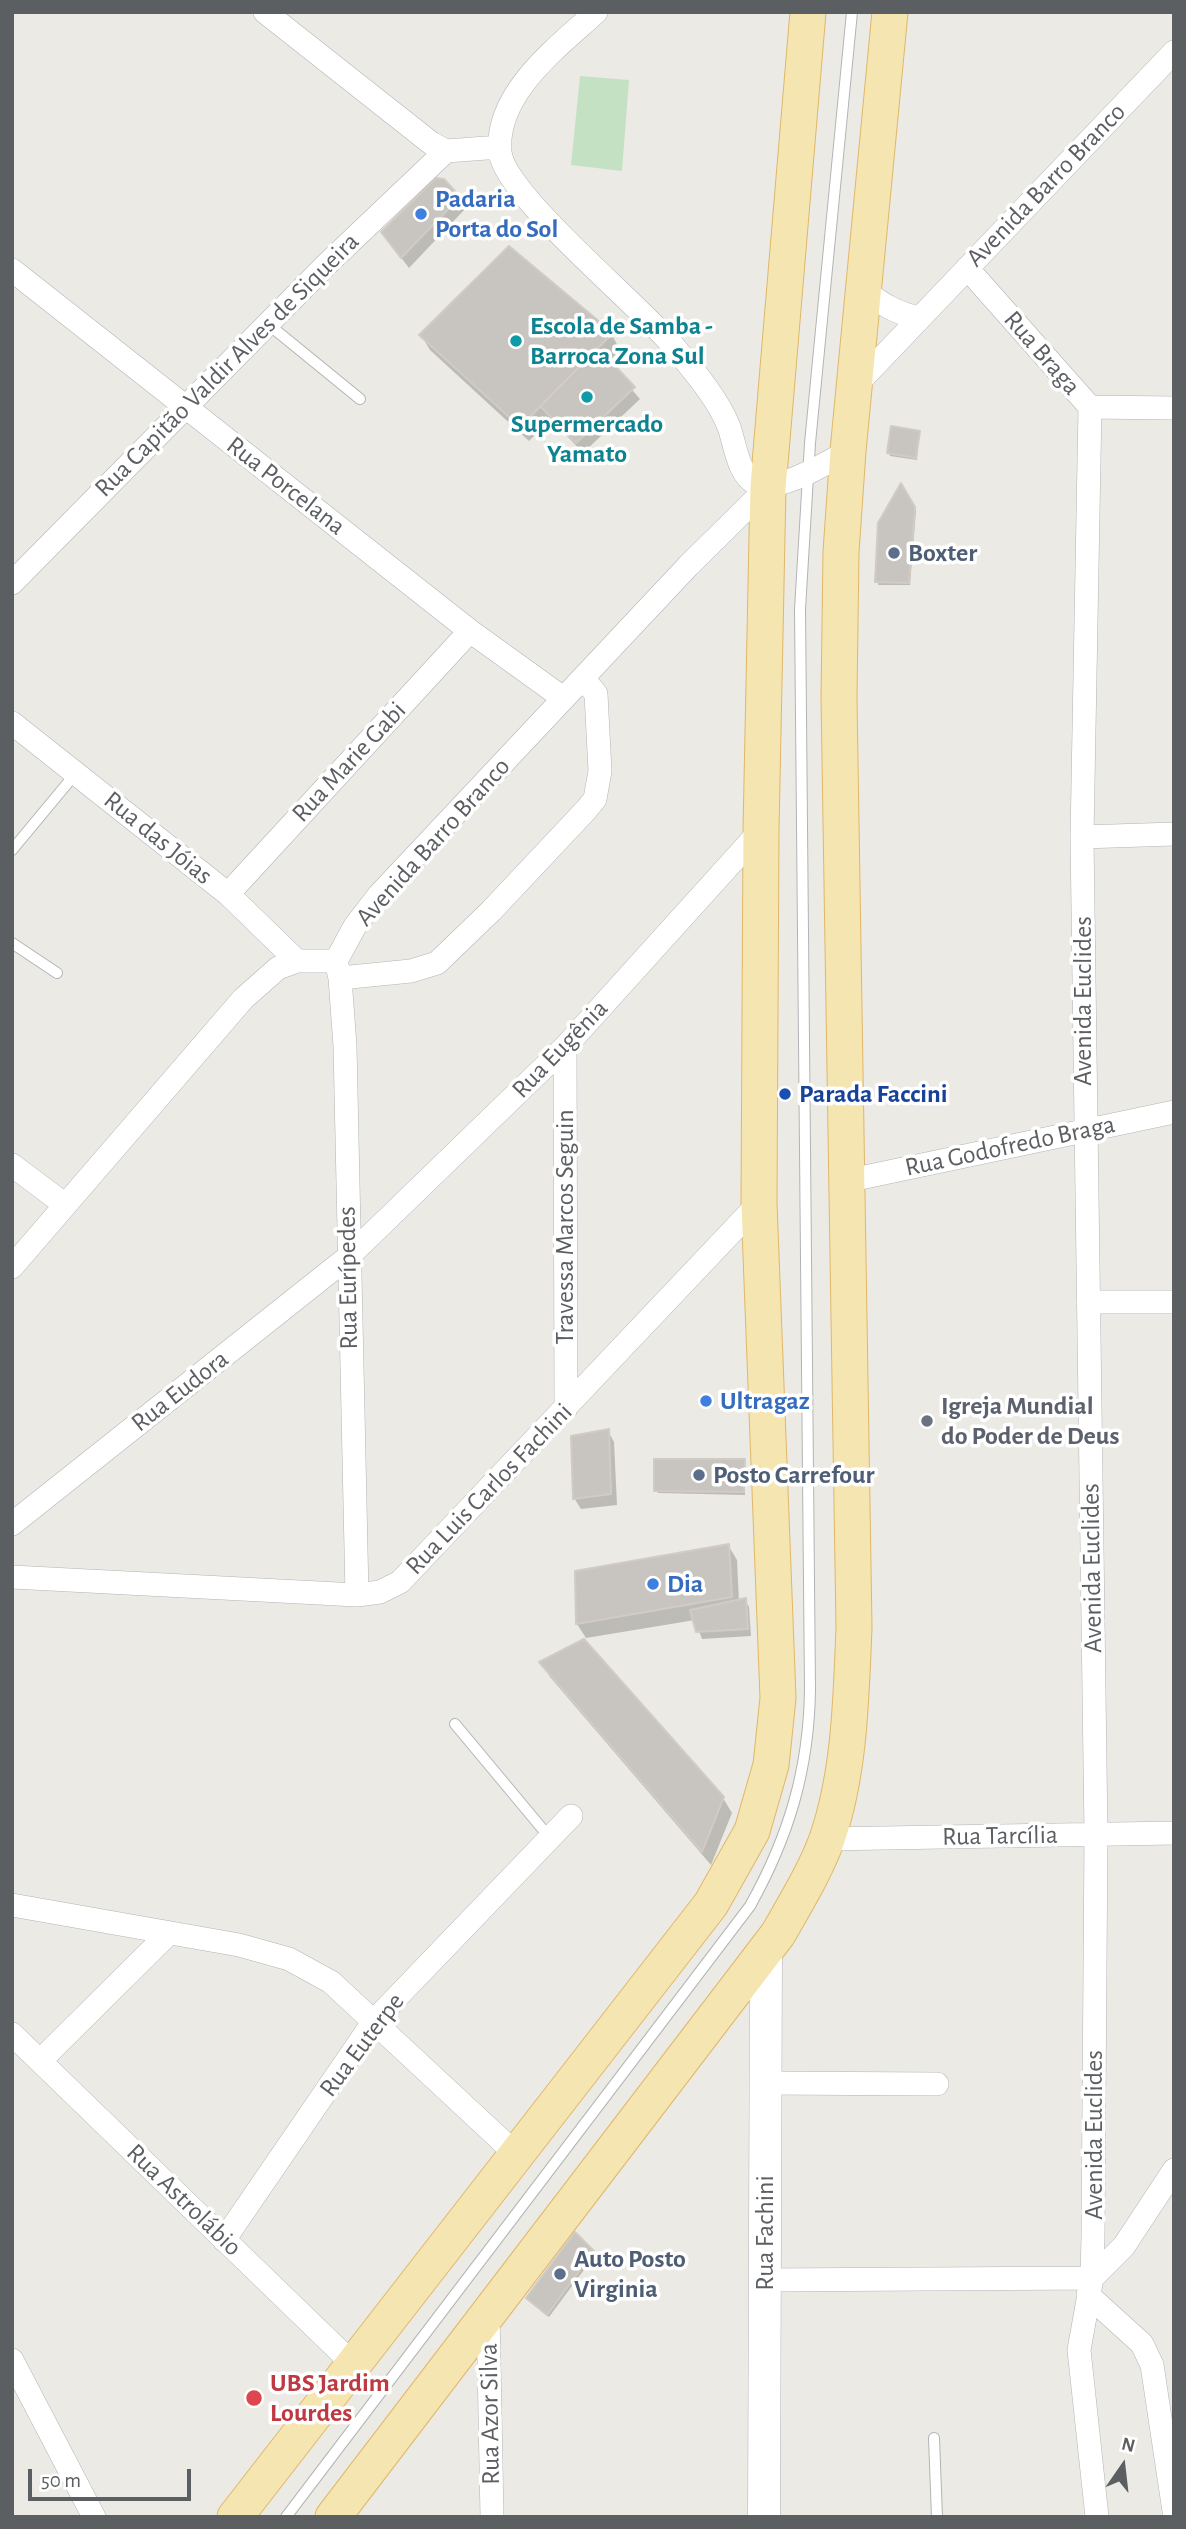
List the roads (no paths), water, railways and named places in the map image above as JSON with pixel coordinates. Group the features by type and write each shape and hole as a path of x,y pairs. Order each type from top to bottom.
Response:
{"main road":[{"path":"235,2517 355,2366 711,1903 752,1831 771,1765 778,1698 759,1203 761,830 768,487 808,12"},
{"path":"332,2517 766,1950 801,1892 827,1839 842,1779 851,1711 854,1628 839,698 841,552 890,12"}],"street":[{"path":"265,12 431,143 446,151 500,147"},
{"path":"596,12 549,55 527,80 508,111 500,147 505,169 535,208 674,347 727,423 747,477 768,487 848,452"},
{"name":"Avenida Barro Branco","path":"855,386 1174,52"},
{"name":"Rua Capitão Valdir Alves de Siqueira","path":"12,583 392,200 446,151"},
{"name":"Rua Braga","path":"967,268 1090,407 1174,408"},
{"name":"Rua Porcelana","path":"12,270 470,631 563,698"},
{"path":"863,289 881,304 901,314 919,318"},
{"name":"Avenida Euclides","path":"1090,407 1082,838 1084,1130 1096,1834 1090,2286 1079,2350 1097,2517"},
{"name":"Avenida Barro Branco","path":"338,970 355,926 379,895 720,532 768,487"},
{"name":"Rua Marie Gabi","path":"228,894 470,631"},
{"path":"12,1267 64,1204 266,976 297,961 338,970 411,971 437,963 491,911 595,799 600,771 596,694 583,678"},
{"name":"Rua das Jóias","path":"12,723 228,894 297,961"},
{"name":"Rua Eugênia","path":"347,1258 565,1047 761,830"},
{"path":"1082,838 1174,834"},
{"name":"Rua Eurípedes","path":"338,970 345,1046 347,1258 357,1595"},
{"name":"Travessa Marcos Seguin","path":"565,1047 566,1408"},
{"name":"Rua Godofredo Braga","path":"846,1181 1174,1112"},
{"path":"12,1165 64,1204"},
{"name":"Rua Luis Carlos Fachini","path":"12,1577 357,1595 380,1592 400,1582 759,1203"},
{"name":"Rua Eudora","path":"12,1524 347,1258"},
{"path":"1088,1302 1174,1302"},
{"name":"Rua Euterpe","path":"224,2240 374,2021 571,1816"},
{"name":"Rua Tarcília","path":"827,1839 1174,1833"},
{"path":"12,1905 239,1945 289,1959 331,1982 516,2154"},
{"path":"40,2061 168,1934"},
{"name":"Rua Fachini","path":"764,2517 766,1950"},
{"name":"Rua Astrolábio","path":"12,2034 355,2366"},
{"path":"766,2083 937,2084"},
{"path":"1090,2286 1124,2246 1174,2170"},
{"path":"765,2280 1090,2286 1142,2344 1152,2365 1174,2511"},
{"name":"Rua Azor Silva","path":"488,2312 492,2517"},
{"path":"12,2360 94,2517"}],"lane":[{"path":"286,2517 750,1906 785,1838 797,1802 809,1727 810,1689 800,623 807,472 852,12"},
{"path":"268,324 360,399"},
{"path":"12,850 76,773"},
{"path":"12,943 57,973"},
{"path":"455,1724 550,1839"},
{"path":"934,2438 937,2517"}],"place":[{"name":"Padaria Porta do Sol","path":"421,214"},
{"name":"Escola de Samba - Barroca Zona Sul","path":"516,341"},
{"name":"Supermercado Yamato","path":"587,397"},
{"name":"Boxter","path":"894,553"},
{"name":"Parada Faccini","path":"785,1094"},
{"name":"Ultragaz","path":"706,1401"},
{"name":"Igreja Mundial do Poder de Deus","path":"927,1421"},
{"name":"Posto Carrefour","path":"699,1475"},
{"name":"Dia","path":"653,1584"},
{"name":"Auto Posto Virginia","path":"560,2274"},
{"name":"UBS Jardim Lourdes","path":"254,2398"}]}
